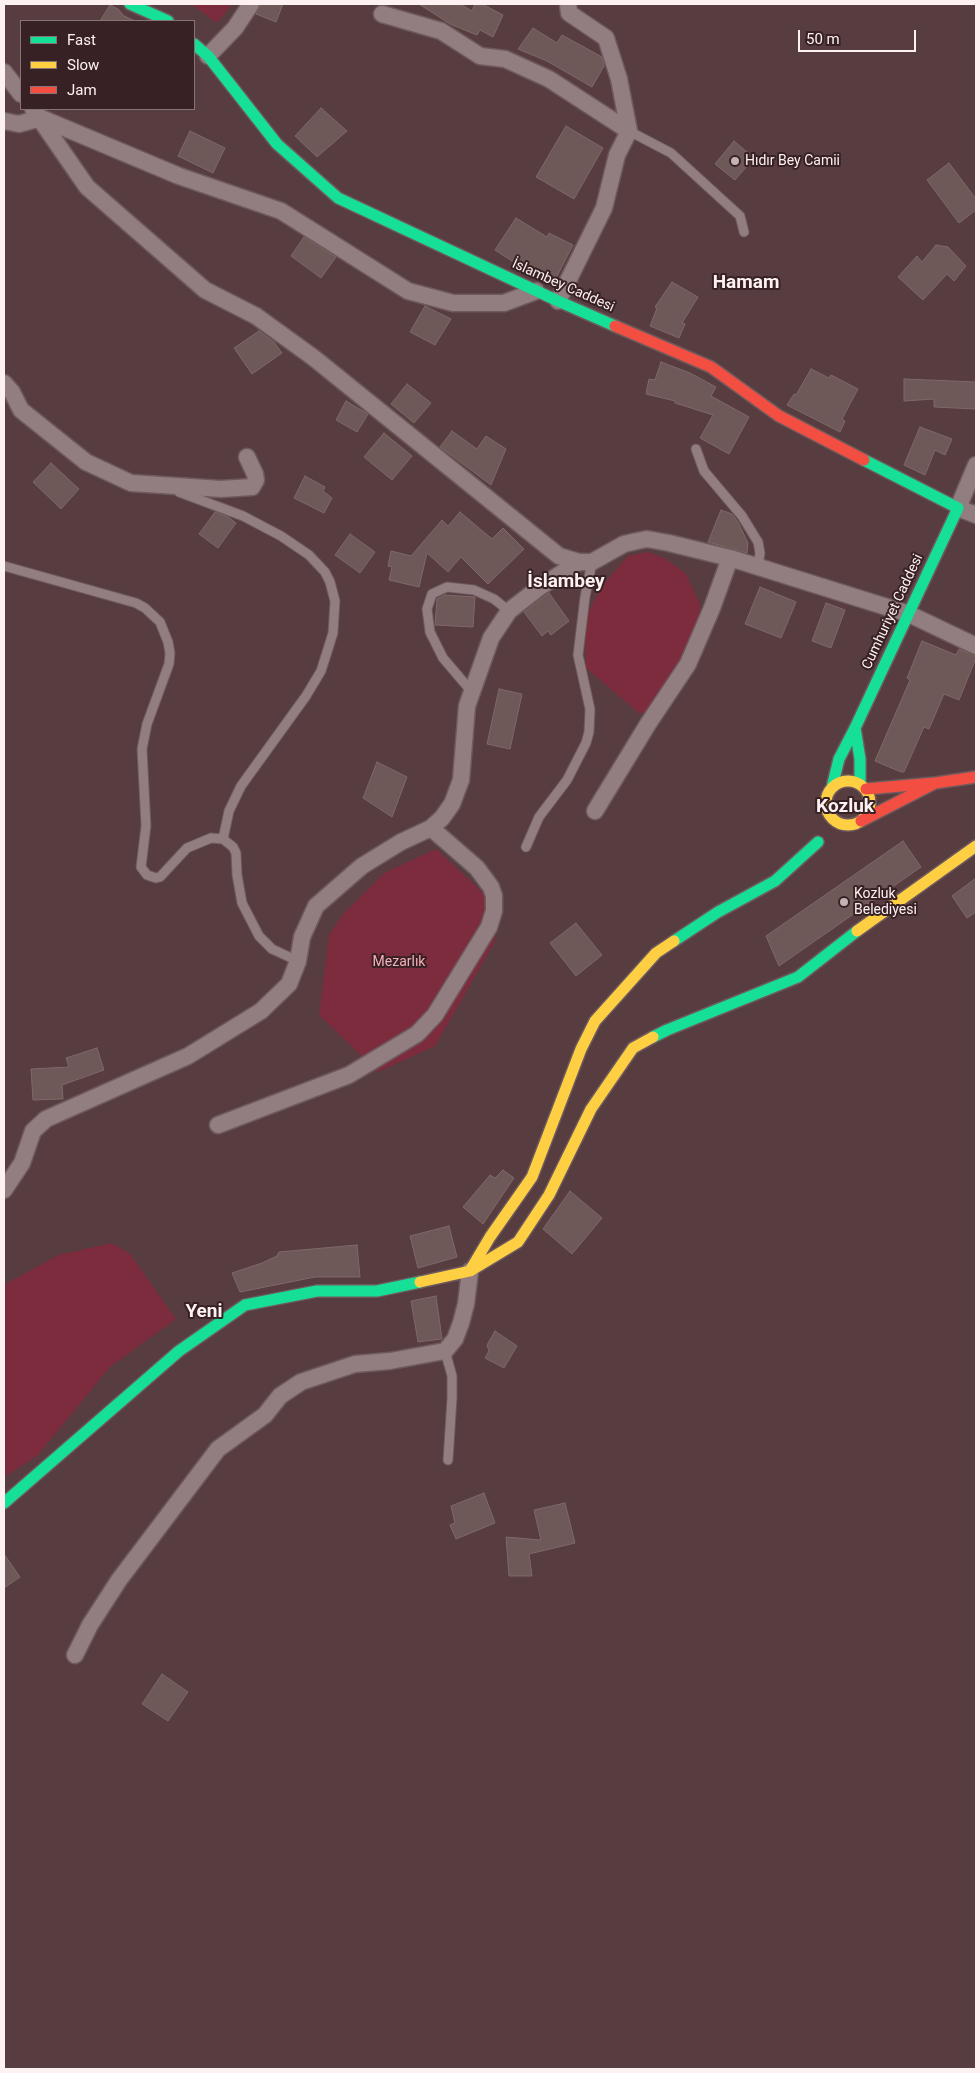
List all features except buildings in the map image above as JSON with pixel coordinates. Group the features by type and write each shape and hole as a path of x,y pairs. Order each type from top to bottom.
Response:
{"street":[{"path":"130,4 166,20"},
{"path":"208,56 235,28 251,4"},
{"path":"558,301 604,208 617,155 629,130 619,79 606,38 569,13 568,4"},
{"path":"382,14 440,31 480,56 505,59 549,79 629,130"},
{"name":"İslambey Caddesi","path":"195,45 208,56 277,144 338,198 558,301 711,367 778,416 958,508"},
{"path":"4,72 20,93"},
{"path":"37,114 179,176 282,211 408,291 453,303 504,303 536,291"},
{"path":"4,121 19,124 37,114"},
{"path":"37,114 87,187 205,290 256,316 314,358 559,556 586,562"},
{"path":"4,383 12,392 21,410 86,462 131,483 221,489 252,487 256,480 248,458"},
{"path":"976,465 958,508 976,515"},
{"name":"Cumhuriyet Caddesi","path":"832,786 839,759 958,508"},
{"path":"4,1190 22,1163 33,1132 46,1119 188,1056 261,1011 289,984 298,961 302,937 316,906 362,866 401,842 431,828 442,818 452,804 461,780 467,706 491,638 509,611 540,587 624,544 647,539 730,558 909,614 976,646"},
{"path":"595,811 648,724 688,664 712,608 730,558"},
{"path":"826,807 834,820 847,825 857,822 869,809 869,795 863,786 855,728"},
{"path":"818,842 826,820 828,792 832,786 846,780 863,786 934,783 976,777"},
{"path":"75,1654 90,1625 119,1580 218,1449 265,1415 280,1396 300,1382 355,1364 390,1361 445,1351 456,1339 466,1304 470,1271 490,1237 532,1177 581,1049 595,1021 656,952 718,912 775,881 818,842 934,783"},
{"path":"218,1126 349,1075 417,1034 435,1015 489,927 494,911 494,896 491,887 477,868 431,828"},
{"path":"4,1503 179,1351 245,1305 317,1291 377,1291 470,1271 518,1242 549,1195 591,1109 633,1048 667,1030 798,977 877,915 976,846"}],"lane":[{"path":"629,130 671,153 740,216 744,232"},
{"path":"696,449 704,471 742,516 758,542 760,553 758,567"},
{"path":"175,486 179,492 243,516 281,536 308,555 324,572 330,582 335,601 333,633 321,671 310,690 241,786 229,811 224,839"},
{"path":"526,847 539,817 567,780 586,743 589,732 590,709 578,655 585,597 586,562"},
{"path":"4,566 136,603 145,608 160,622 170,653 147,724 142,749 146,826 142,867 147,875 156,878 160,877 164,875 187,848 210,838 224,839 229,842 236,853 237,875 242,903 258,936 272,949 298,961"},
{"path":"472,692 443,658 430,632 427,609 432,594 447,587 474,590 494,599 509,611"},
{"path":"445,1351 452,1376 448,1460"}],"green space":[{"path":"191,4 232,4 217,23"},
{"path":"649,552 666,559 686,574 700,604 699,624 690,654 656,706 640,714 586,668 585,619 601,587 628,556"},
{"name":"Mezarlık","path":"436,849 496,905 498,923 494,943 435,1046 378,1072 319,1015 329,935 343,914 384,873"},
{"path":"112,1243 130,1254 176,1319 110,1367 37,1456 4,1477 4,1285 58,1255"}],"traffic: fast":[{"path":"130,4 166,20"},
{"path":"195,45 208,56 277,144 338,198 615,326"},
{"path":"855,728 958,508 864,460"},
{"path":"832,787 839,759 855,728 860,759 860,784"},
{"path":"674,941 718,912 775,881 818,842"},
{"path":"653,1037 798,977 857,931"},
{"path":"4,1503 179,1351 245,1305 317,1291 377,1291 420,1282"}],"traffic: slow":[{"path":"844,781 852,781 864,787 870,803 864,819 852,825 844,825 832,819 826,807 826,799 832,787 844,781"},
{"path":"857,931 976,846"},
{"path":"471,1269 490,1237 532,1177 581,1049 595,1021 656,953 674,941"},
{"path":"420,1282 470,1271 518,1242 549,1195 591,1109 633,1048 653,1037"}],"traffic: jam":[{"path":"615,326 711,367 779,416 864,460"},
{"path":"935,783 976,777"},
{"path":"861,821 935,783 866,789"}],"place":[{"name":"Hıdır Bey Camii","path":"735,161"},
{"name":"Kozluk Belediyesi","path":"844,902"}],"district":[{"name":"Hamam","path":"746,283"},
{"name":"İslambey","path":"566,582"},
{"name":"Kozluk","path":"845,807"},
{"name":"Yeni","path":"204,1312"}]}
